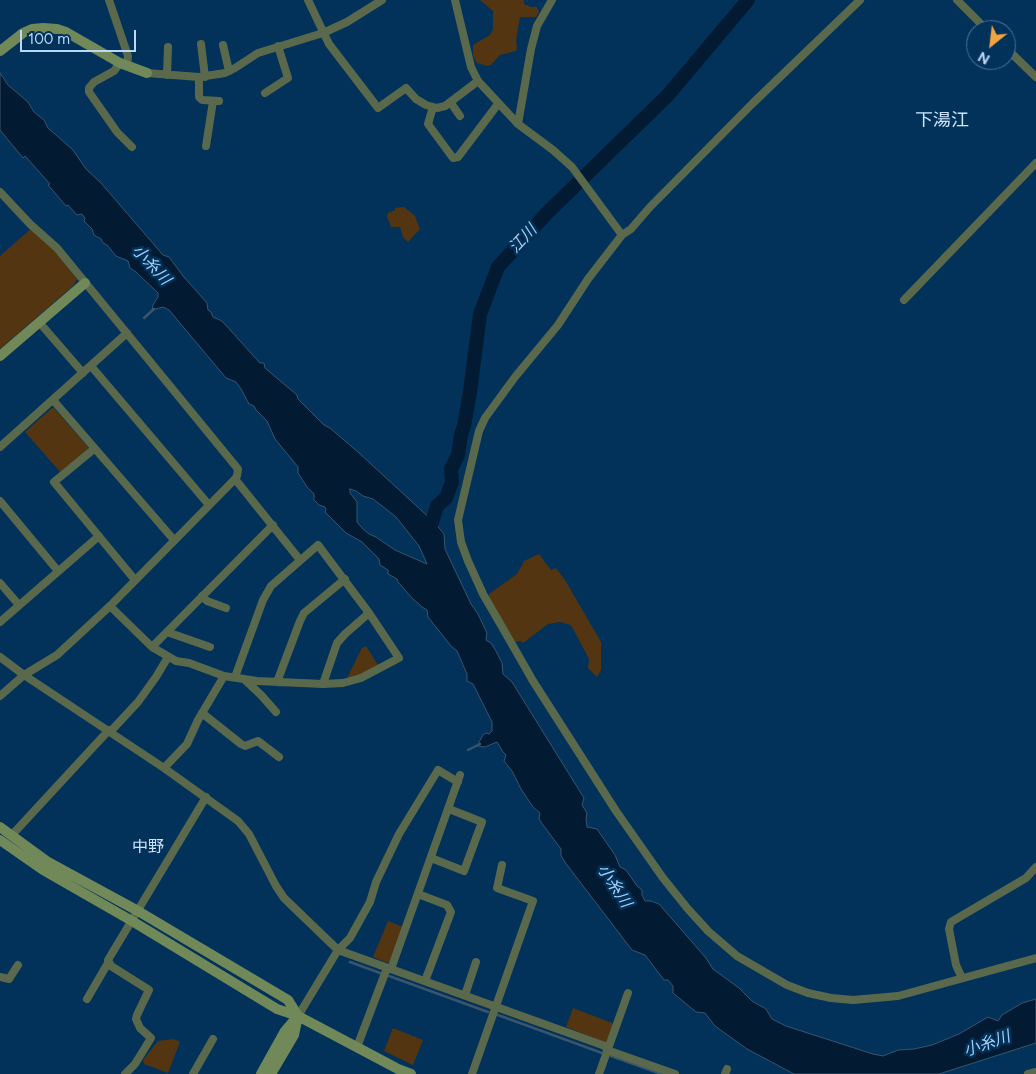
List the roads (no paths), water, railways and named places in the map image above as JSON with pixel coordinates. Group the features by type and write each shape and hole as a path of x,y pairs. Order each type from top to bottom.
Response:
{"street":[{"path":"109,0 128,56 124,64 94,82 89,88 89,92 117,132 132,148"},
{"path":"308,0 323,33 378,108 406,88 416,99 433,107 445,106 478,81"},
{"path":"4,48 23,33 32,29 57,30 66,32 124,64 147,73 202,77 229,71 258,53 323,33 347,22 382,0"},
{"path":"518,124 531,49 537,26 552,0"},
{"path":"860,0 753,102 650,207 631,229 622,236 588,279 558,325 515,377 485,418 479,432 458,520 461,542 483,594 533,681 616,811 688,909 708,931 736,956 787,984 808,993 831,998 868,1000 898,996 1036,958"},
{"path":"957,0 978,20"},
{"path":"457,1 471,67 478,81 518,124 553,150 578,174 622,236"},
{"path":"200,44 202,77 199,97 202,100 216,101 206,146"},
{"path":"223,45 229,71"},
{"path":"265,93 288,78 278,46"},
{"path":"167,75 168,47"},
{"path":"1016,58 1036,77"},
{"path":"451,103 460,116"},
{"path":"433,107 428,124 453,158 458,157 498,104"},
{"path":"904,300 1036,163"},
{"path":"0,192 30,224 57,248 238,469 235,479 110,606 57,655 24,675 0,696"},
{"path":"0,356 85,284"},
{"path":"39,322 83,373"},
{"path":"0,447 127,333"},
{"path":"91,366 209,505"},
{"path":"53,400 174,540"},
{"path":"94,449 54,482 136,580"},
{"path":"235,479 300,560"},
{"path":"0,501 58,571"},
{"path":"152,648 273,525"},
{"path":"0,622 99,536"},
{"path":"110,606 152,648 176,661 189,663 224,676 278,682 343,683 360,678 399,658 345,579 318,545 270,586 263,600 235,677"},
{"path":"278,682 304,613 345,579"},
{"path":"0,583 19,605"},
{"path":"202,596 207,601 226,608"},
{"path":"323,684 337,644 345,634 369,613"},
{"path":"167,632 210,648"},
{"path":"0,657 24,675 110,730 238,821 250,834 284,898 338,950 605,1046 607,1050 675,1074"},
{"path":"11,836 138,702 156,678 168,657"},
{"path":"164,768 187,744 202,712 224,676"},
{"path":"244,679 261,694 276,712"},
{"path":"202,712 243,745 258,741 279,757"},
{"path":"261,1074 285,1030 298,1016 338,950 350,938 370,902 376,882 399,834 438,770 459,779 418,894 357,1047"},
{"path":"87,999 108,960 206,797"},
{"path":"431,858 464,871 482,822 449,809"},
{"path":"0,827 48,862 138,912 288,1000 298,1016 294,1035 271,1074"},
{"path":"0,840 43,870 132,921 277,1009 298,1016 411,1074"},
{"path":"472,1074 533,901 497,888 502,866"},
{"path":"962,978 956,965 949,929 951,922 1026,878 1036,867"},
{"path":"418,894 447,905 451,912 425,981"},
{"path":"465,995 476,962"},
{"path":"108,963 149,990 136,1020 140,1028 151,1038 135,1064 125,1074"},
{"path":"0,977 9,979 18,965"},
{"path":"599,1074 628,993"},
{"path":"193,1074 213,1039"},
{"path":"1028,1074 1036,1072"}],"water":[{"name":"小糸川","path":"0,73 8,85 28,102 34,112 44,120 48,128 73,150 86,169 101,183 163,255 169,257 207,303 208,310 213,317 222,321 260,363 264,363 265,368 297,395 298,399 324,425 358,452 435,523 444,534 445,549 487,633 486,640 491,643 502,663 503,674 512,682 584,798 582,805 587,813 587,827 597,829 615,855 620,867 626,870 642,890 645,901 659,904 706,958 713,969 739,988 752,1001 766,1009 772,1019 786,1026 873,1054 883,1056 898,1050 932,1045 959,1034 988,1017 998,1021 1002,1015 1022,1003 1036,999 1036,1043 939,1074 794,1074 747,1049 715,1026 705,1013 696,1012 673,993 673,986 668,980 664,980 645,955 632,950 567,865 561,856 561,849 539,819 540,813 533,807 504,761 506,755 497,742 485,747 477,746 483,735 489,734 492,731 492,722 473,684 467,681 467,674 457,651 428,617 427,610 412,598 397,579 388,574 388,570 380,565 379,559 362,542 346,533 325,512 325,507 319,505 314,500 314,494 298,473 298,467 275,439 267,421 254,406 249,404 236,382 226,378 169,310 163,307 152,310 158,293 130,268 128,261 116,256 101,239 94,235 92,229 84,221 85,218 82,214 77,215 68,205 66,206 48,185 50,184 25,156 23,158 0,130","holes":["350,489 363,496 373,499 396,517 419,546 427,564 395,550 363,529 357,522 357,502 350,493"]}],"waterway":[{"name":"江川","path":"430,539 430,529 437,506 446,498 452,482 451,469 458,455 464,426 480,314 498,267 546,214 668,95 748,0"},
{"path":"144,318 154,309"},
{"path":"468,750 480,744"},
{"path":"350,962 380,973"},
{"path":"389,976 488,1012"},
{"path":"498,1015 602,1053"},
{"path":"611,1056 661,1074"}],"district":[{"name":"下湯江","path":"942,121"},
{"name":"中野","path":"148,847"}]}
